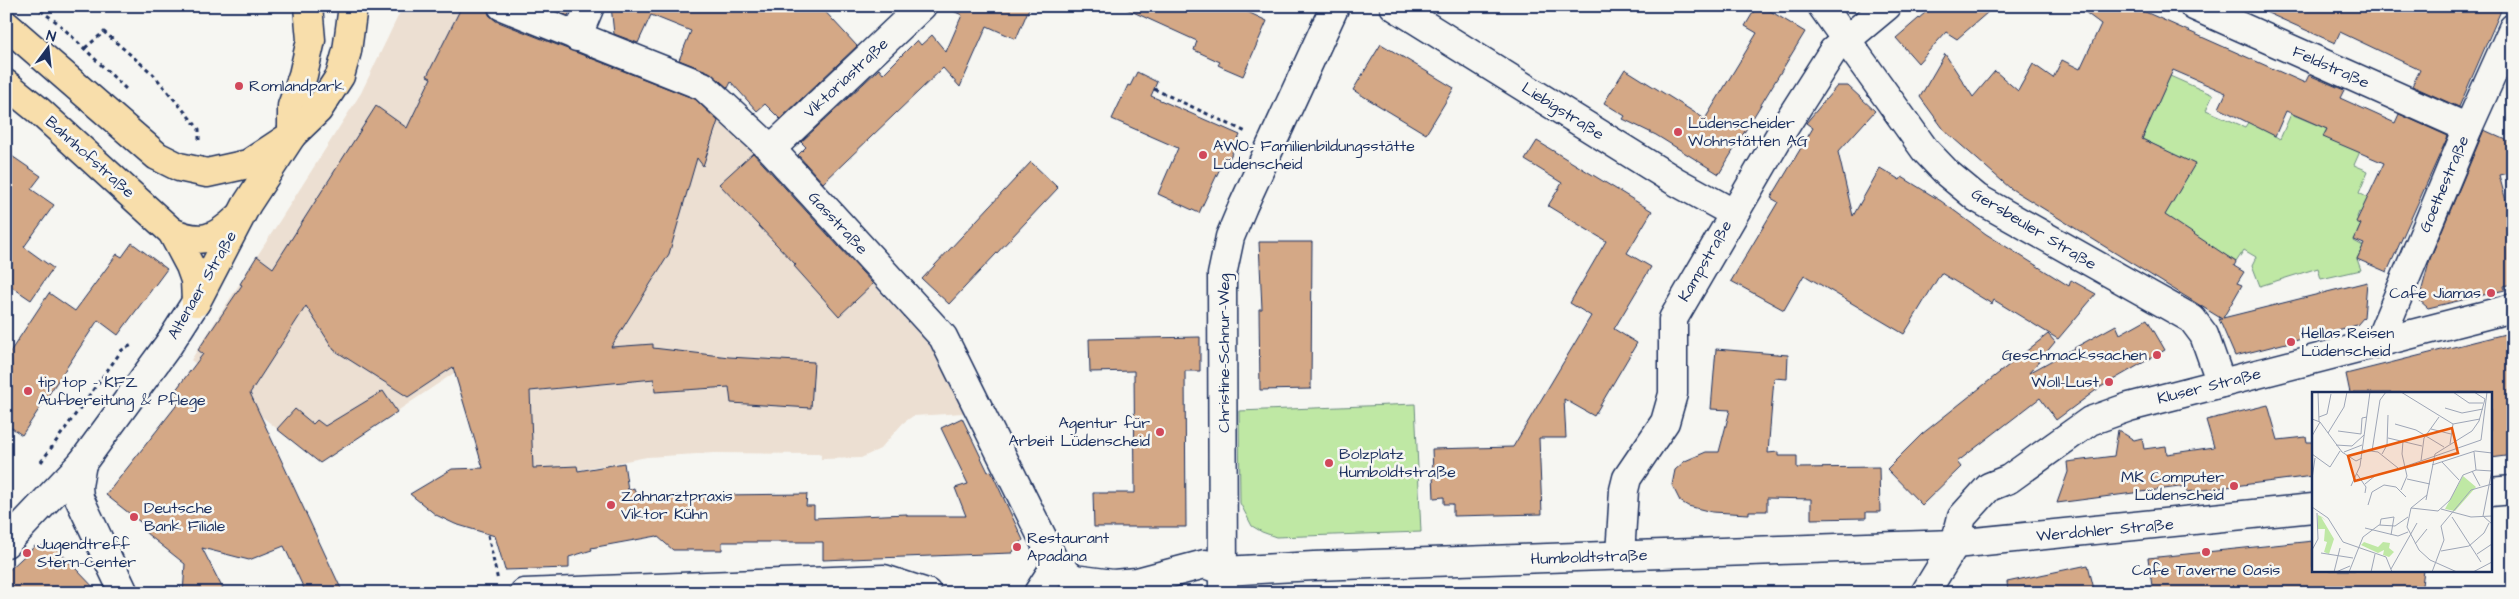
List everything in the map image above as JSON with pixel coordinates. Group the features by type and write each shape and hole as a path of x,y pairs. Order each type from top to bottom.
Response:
{"main road":[{"path":"6,25 157,156 179,167 207,173 248,164 292,135 292,106 303,75 311,40 308,6"},
{"name":"Altenaer Straße","path":"196,302 241,215 292,135 318,110 340,76 346,51 351,12"},
{"name":"Bahnhofstraße","path":"6,84 38,110 172,232 185,238 213,238 224,231 241,215"},
{"name":"Bahnhofstraße","path":"172,232 196,280 196,302"}],"street":[{"name":"Gasstraße","path":"502,6 703,86 770,149 943,336 1056,565"},
{"path":"577,37 590,6"},
{"name":"Viktoriastraße","path":"770,149 922,6"},
{"name":"Christine-Schnur-Weg","path":"1223,582 1222,275 1230,237 1336,6"},
{"name":"Liebigstraße","path":"1394,6 1666,176 1733,213"},
{"name":"Gersbeuler Straße","path":"1822,6 1925,150 1948,174 1978,198 2192,320 2204,335 2221,383"},
{"name":"Kampstraße","path":"1620,555 1626,484 1665,422 1673,394 1672,319 1733,213 1833,51 1887,6"},
{"name":"Feldstraße","path":"2194,6 2468,128"},
{"name":"Goethestraße","path":"2379,342 2468,128 2513,28"},
{"name":"Altenaer Straße","path":"6,543 82,463 169,344 196,302"},
{"name":"Kluser Straße","path":"1955,544 1962,517 1989,487 2009,479 2090,421 2129,406 2513,308"},
{"path":"82,463 78,486 79,498 124,593"},
{"path":"2492,492 2513,490"},
{"name":"Werdohler Straße","path":"1955,544 2312,508"},
{"path":"1925,593 1955,544"},
{"name":"Humboldtstraße","path":"1056,565 1074,579 1113,584 1137,582 1205,564 1223,582 1314,566 1955,544"},
{"path":"1038,593 1056,565"},
{"path":"524,593 884,579 926,593"},
{"path":"1205,593 1223,582"}],"path":[{"path":"34,6 58,23 133,96"},
{"path":"85,48 104,32 153,74 199,129 199,145"},
{"path":"1154,89 1272,144"},
{"path":"38,467 122,350 137,343"},
{"path":"488,535 498,583"},
{"path":"1538,593 1555,593"}],"shaded area":[{"path":"403,6 462,6 703,99 932,348 964,413 913,416 903,423 880,449 861,458 821,459 821,455 818,454 714,453 647,457 578,470 577,466 484,471 454,373 320,463 191,360 361,93"}],"green space":[{"path":"2170,76 2213,95 2206,110 2245,127 2249,121 2280,139 2291,114 2327,129 2323,136 2362,147 2354,165 2368,171 2359,193 2372,200 2365,215 2359,212 2357,217 2361,224 2354,241 2363,246 2357,259 2361,270 2321,279 2318,268 2260,286 2252,265 2256,257 2244,250 2236,262 2220,252 2158,226 2194,164 2142,139"},
{"name":"Bolzplatz Humboldtstraße","path":"1415,404 1421,532 1276,537 1252,526 1240,503 1239,411"}],"building":[{"path":"462,6 487,6 489,15 496,21 695,99 718,121 703,166 697,158 669,254 611,347 653,344 653,348 729,357 814,362 811,408 731,403 729,387 655,392 654,379 530,391 533,468 577,466 578,471 624,463 628,490 634,488 636,496 807,494 806,506 814,506 814,518 907,514 907,516 966,516 955,488 968,484 941,428 962,418 988,472 991,471 1023,540 1012,553 823,560 823,542 722,542 722,550 673,550 657,536 591,548 592,550 569,557 569,568 505,570 495,536 455,524 436,515 410,494 452,469 483,468 453,367 408,397 334,350 306,306 250,393 343,593 306,593 284,546 249,560 202,548 225,593 183,593 185,564 141,529 144,525 106,495 180,401 172,395 203,354 198,350 242,285 240,284 257,256 273,268 376,106 407,128 431,78 427,76"},
{"path":"545,6 572,6 568,16"},
{"path":"611,6 820,6 857,46 780,119 765,104 757,111 731,82 728,88 709,72 679,60 691,31 651,15 638,43 614,34"},
{"path":"942,6 1030,6 1016,39 987,26 960,87 943,68 823,183 798,155 806,147 801,142 879,69 883,74 917,40 921,45 932,35 946,52 962,15"},
{"path":"1120,6 1235,6 1267,21 1243,76 1218,65 1220,62 1194,50 1197,41"},
{"path":"1757,6 1762,6 1805,32 1719,174 1656,135 1623,119 1625,116 1604,103 1625,69 1705,119 1757,33 1745,26"},
{"path":"1933,6 1995,6 1957,39 1946,32 1918,63 1896,38"},
{"path":"2077,6 2132,6 2305,83 2309,75 2344,90 2340,98 2395,123 2399,114 2448,136 2387,272 2357,259 2364,244 2354,240 2361,224 2356,222 2384,163 2323,137 2327,129 2286,111 2275,136 2219,108 2226,93 2173,70 2142,139 2195,164 2165,215 2236,262 2234,266 2244,272 2237,283 2242,285 2223,318 2367,282 2364,317 2357,325 2235,356 2219,319 2222,319 2010,188 1945,131 1920,97 1945,54 1973,97 1995,71 2018,91 2033,64 2053,78 2062,60 2080,69 2101,24"},
{"path":"2252,6 2503,6 2459,107 2412,86 2420,70 2340,32 2335,43"},
{"path":"1381,44 1454,88 1426,134 1353,90"},
{"name":"AWO- Familienbildungsstätte Lüdenscheid","path":"1137,72 1157,82 1151,96 1240,135 1227,164 1223,162 1199,213 1158,194 1178,148 1112,119 1128,85 1130,86"},
{"path":"1837,86 1848,86 1875,111 1838,152 1853,216 1880,168 1900,180 1902,177 1941,201 1986,234 2069,286 2071,280 2096,294 2058,339 1994,300 1992,304 1941,273 1904,334 1804,275 1784,310 1731,281 1778,202 1771,198 1813,128 1806,123"},
{"path":"2484,130 2513,143 2513,172 2499,175 2513,227 2513,284 2504,286 2505,290 2428,308 2419,300 2430,259"},
{"path":"1537,141 1652,211 1627,253 1651,267 1614,329 1637,343 1594,416 1564,399 1566,438 1539,438 1542,514 1453,516 1453,504 1444,504 1444,497 1434,498 1432,449 1513,447 1591,316 1570,303 1606,241 1548,206 1562,183 1525,160"},
{"path":"6,152 41,176 31,189 54,205 24,247 53,268 31,300 6,283"},
{"path":"753,153 873,284 839,316 794,266 796,265 719,184"},
{"path":"1031,162 1058,188 949,304 922,279"},
{"path":"1259,242 1312,242 1311,389 1260,390 1259,309 1262,309"},
{"path":"132,243 167,269 118,335 98,320 22,435 6,424 6,358 49,293 75,311 117,254 122,257"},
{"path":"2147,319 2165,350 2099,388 2056,420 2040,398 1957,462 1961,467 1922,505 1887,469 1922,434 2048,334 2055,342 2029,373 2116,325 2120,334"},
{"path":"2513,332 2513,455 2492,458 2492,392 2350,392 2346,374"},
{"name":"Agentur für Arbeit Lüdenscheid","path":"1200,337 1200,371 1185,371 1186,527 1094,527 1093,493 1135,493 1134,371 1090,372 1089,339"},
{"path":"1716,349 1788,355 1787,379 1774,378 1768,453 1778,452 1778,456 1797,456 1797,468 1879,467 1880,512 1866,512 1866,518 1811,519 1811,499 1767,498 1767,511 1749,511 1749,514 1712,512 1688,506 1680,501 1672,485 1675,470 1685,461 1706,452 1719,452 1730,410 1711,409"},
{"path":"383,391 397,412 320,463 277,429 295,409 313,424 317,420 325,426"},
{"path":"2268,405 2278,440 2306,437 2307,442 2312,442 2312,476 2187,492 2187,486 2057,503 2068,472 2067,462 2114,456 2118,430 2134,440 2142,438 2144,449 2166,446 2167,454 2214,447 2206,420"},
{"path":"2312,541 2312,572 2424,572 2421,593 2153,593 2148,558"},
{"path":"35,546 54,546 99,593 6,593 6,573"},
{"path":"2088,565 2095,593 2008,593 2007,582"}],"place":[{"name":"Romlandpark","path":"239,86"},
{"name":"Lüdenscheider Wohnstätten AG","path":"1678,132"},
{"name":"AWO- Familienbildungsstätte Lüdenscheid","path":"1203,155"},
{"name":"Cafe Jiamas","path":"2491,293"},
{"name":"Hellas Reisen Lüdenscheid","path":"2291,342"},
{"name":"Geschmackssachen","path":"2157,355"},
{"name":"Woll-Lust","path":"2109,382"},
{"name":"tip top - KFZ Aufbereitung & Pflege","path":"28,391"},
{"name":"Agentur für Arbeit Lüdenscheid","path":"1160,432"},
{"name":"Bolzplatz Humboldtstraße","path":"1329,463"},
{"name":"MK Computer Lüdenscheid","path":"2234,486"},
{"name":"Zahnarztpraxis Viktor Kühn","path":"611,505"},
{"name":"Deutsche Bank Filiale","path":"134,517"},
{"name":"Restaurant Apadana","path":"1017,547"},
{"name":"Cafe Taverne Oasis","path":"2206,552"},
{"name":"Jugendtreff Stern-Center","path":"27,553"}]}
